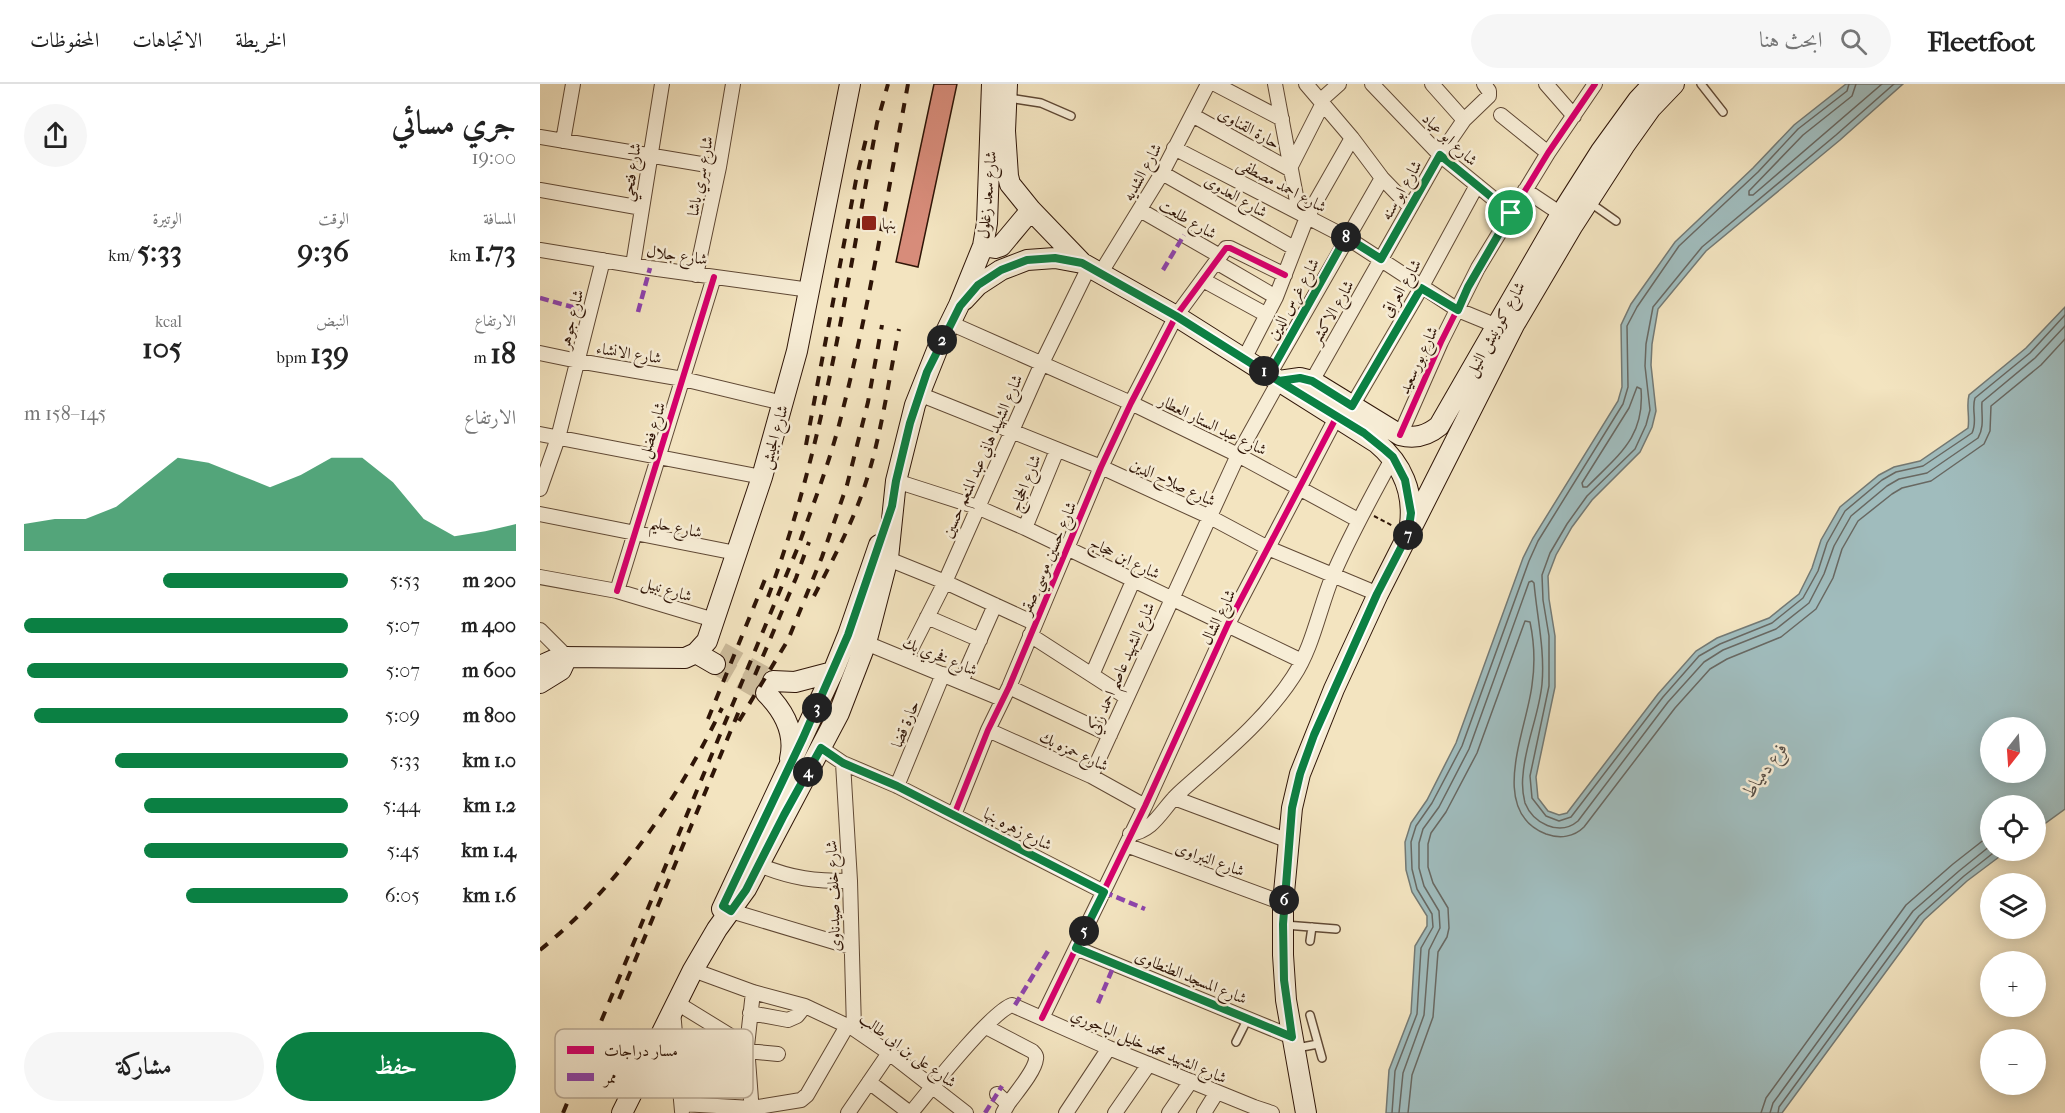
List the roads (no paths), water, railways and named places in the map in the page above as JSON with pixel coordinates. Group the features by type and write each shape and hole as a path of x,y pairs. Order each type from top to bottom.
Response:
{"main road":[{"name":"شارع الجيش","path":"540,666 556,658 567,657 679,659 710,652 714,620 762,477 797,351 850,84"},
{"name":"شارع سعد زغلول","path":"727,909 759,865 821,748 839,713 866,643 896,481 919,394 983,246 987,223 992,84"},
{"name":"شارع كورنيش النيل","path":"1400,435 1417,437 1439,426 1561,214 1601,151 1638,100 1653,84"},
{"name":"شارع كورنيش النيل","path":"1306,1113 1284,980 1283,924 1292,808 1300,774 1334,689 1377,594 1514,325 1588,202 1651,108 1674,84"},
{"name":"شارع سعد زغلول","path":"1007,91 1005,131 1009,180 1031,210 1090,268"},
{"path":"983,246 995,248 1001,246 1031,210"},
{"path":"955,314 978,285 1001,270 1027,260 1055,258 1090,268 1176,316 1274,378 1400,435"},
{"path":"1274,378 1300,378 1312,381 1364,433 1393,457 1409,492 1411,513 1408,534"},
{"name":"شارع سعد زغلول","path":"664,1029 727,909 882,556"},
{"path":"540,683 561,670 567,657"},
{"path":"788,769 792,752 791,735 770,687 833,672"},
{"name":"شارع سعد زغلول","path":"622,1113 630,1098"}],"street":[{"path":"563,141 573,84"},
{"name":"شارع فتحي","path":"633,265 662,84"},
{"name":"شارع سري باشا","path":"696,275 719,167 733,84"},
{"name":"شارع الشديه","path":"1090,268 1140,210 1209,84"},
{"path":"1215,84 1282,119"},
{"path":"1275,84 1291,168 1303,214"},
{"path":"1306,84 1352,138 1382,178 1410,207"},
{"path":"1291,168 1322,101 1339,84"},
{"name":"شارع ابو عياد","path":"1372,84 1440,155 1511,213"},
{"path":"1432,84 1464,120"},
{"name":"شارع ابو سنه","path":"1381,259 1440,155 1464,120 1489,96 1489,91 1484,84"},
{"path":"1546,84 1574,116"},
{"name":"شارع بورسعيد","path":"1400,435 1427,372 1473,277 1548,153 1595,84"},
{"name":"حارة القناوى","path":"1192,115 1291,168"},
{"path":"1501,115 1548,153"},
{"path":"540,136 719,167"},
{"path":"1244,359 1286,275 1303,214 1352,138"},
{"name":"شارع احمد مصطفى","path":"1174,148 1346,237 1458,310 1497,326"},
{"name":"شارع العدوى","path":"1162,173 1294,248"},
{"name":"شارع غرس الدين","path":"1274,378 1346,237 1382,178"},
{"name":"شارع العراقى","path":"1344,411 1421,288 1477,185"},
{"path":"540,190 642,208"},
{"path":"1525,190 1561,214"},
{"name":"شارع طلعت","path":"1140,210 1221,255"},
{"path":"1276,297 1221,255 1230,248 1286,275"},
{"name":"شارع جلال","path":"540,250 696,275 810,290"},
{"name":"شارع حسين موسي صقر","path":"954,815 1101,466 1131,403 1176,316 1221,255"},
{"name":"شارع الاكشر","path":"1312,381 1381,259"},
{"name":"شارع جوهر","path":"540,489 558,438 603,260"},
{"name":"شارع الشهيد هاني عبد المنعم حسين","path":"906,659 945,582 976,507 1042,363 1090,268"},
{"name":"شارع فضل","path":"617,591 714,277"},
{"path":"1203,280 1267,315"},
{"name":"شارع عبد الستار العطار","path":"955,314 1042,363 1238,455 1299,488 1361,515"},
{"name":"شارع الانشاء","path":"540,353 682,379 783,403"},
{"name":"شارع الشهيد عاصم احمد زكي","path":"1090,776 1274,378"},
{"name":"شارع صلاح الدين","path":"919,394 1101,466 1210,517 1268,548 1377,594"},
{"name":"شارع الشال","path":"1042,1018 1145,806 1228,624 1299,488 1344,411"},
{"path":"540,434 762,477"},
{"name":"شارع الحجاج","path":"1025,528 1056,450"},
{"path":"1128,839 1153,824 1173,798 1255,724 1276,700 1302,661 1333,577 1361,515 1393,457"},
{"name":"شارع ابن حجاج","path":"896,481 976,507 1025,528 1302,661"},
{"name":"شارع حليم","path":"540,514 736,553"},
{"path":"882,556 995,604 1126,697"},
{"name":"شارع نبيل","path":"540,577 617,591 714,620"},
{"path":"1092,675 1133,581"},
{"path":"961,682 995,604"},
{"path":"927,617 980,640"},
{"path":"540,630 567,657"},
{"name":"شارع فخري بك","path":"866,643 961,682 1005,693 1110,735"},
{"name":"حارة قضا","path":"897,786 943,675"},
{"name":"شارع حمزه بك","path":"988,730 1090,776 1145,806"},
{"name":"شارع زهره بنها","path":"821,748 843,763 897,786 1104,892"},
{"name":"شارع خلف صيدناوى","path":"843,763 850,881 851,1027"},
{"path":"1173,798 1289,841"},
{"name":"شارع النبراوى","path":"1128,839 1283,903"},
{"path":"759,865 804,880 850,881"},
{"path":"727,909 851,947"},
{"name":"شارع المسجد الطنطاوى","path":"1076,948 1248,1018 1293,1042"},
{"name":"شارع على بن ابى طالب","path":"693,970 753,992 805,1006 851,1027 889,1053 966,1113"},
{"path":"749,1029 753,992"},
{"name":"شارع الشهيد محمد خليل الباجوري","path":"986,1027 1007,1007 1015,1005 1109,1048 1217,1092 1253,1110 1272,1113"},
{"path":"750,1014 788,1020 797,1016 805,1006"},
{"path":"675,1007 714,1029"},
{"path":"675,1007 677,1029"},
{"path":"682,1108 752,1110 804,1098 851,1027"},
{"path":"869,1082 911,1113 986,1027 1034,1053 1036,1061 1005,1109 997,1094"},
{"path":"1066,1113 1109,1048"},
{"path":"753,1049 778,1054"},
{"path":"848,1113 889,1053"},
{"path":"1115,1113 1149,1064"},
{"path":"1169,1113 1191,1081"},
{"path":"1204,1113 1217,1092"}],"lane":[{"path":"1701,84 1722,112"},
{"path":"1007,91 1071,117"},
{"path":"1588,202 1616,221"},
{"path":"1283,924 1336,929"},
{"path":"1310,941 1312,927"},
{"path":"1310,1015 1322,1058"},
{"path":"1236,1042 1248,1018"},
{"path":"1293,1042 1318,1044"}],"water":[{"name":"فرع دمياط","path":"1846,84 1903,84 1840,140 1706,251 1658,309 1652,344 1651,365 1656,411 1652,427 1640,452 1592,500 1572,527 1556,555 1548,576 1555,636 1555,687 1536,777 1538,798 1548,811 1559,815 1567,813 1658,694 1696,651 1717,638 1769,618 1799,594 1812,568 1821,540 1840,507 1879,475 1894,467 1920,461 1968,428 1969,395 2026,348 2065,307 2065,809 2046,823 2046,795 1980,795 1980,861 1994,861 1967,881 1924,920 1782,1113 1386,1113 1389,1070 1411,1013 1415,946 1427,926 1427,916 1412,892 1406,870 1405,842 1411,823 1427,800 1456,743 1523,558 1618,401 1622,387 1621,325 1631,304 1675,242 1753,168 1794,125"}],"tunnel":[{"path":"721,652 773,681"},
{"path":"715,664 766,693"}],"railway":[{"path":"768,597 788,540 820,422 877,123 888,84"},
{"path":"598,1029 798,547 822,479 839,427 862,328 908,84"},
{"path":"806,445 856,180 866,139"},
{"path":"739,721 788,640 822,557 847,485 868,402 882,325"},
{"path":"814,596 847,531 863,491 879,431 899,329"},
{"path":"755,675 809,542"},
{"path":"708,719 768,572"},
{"path":"540,950 596,898 644,839 686,775 722,708"},
{"path":"619,999 739,711"},
{"path":"563,1113 569,1098"}],"place":[{"name":"بنها","path":"869,223"}]}
